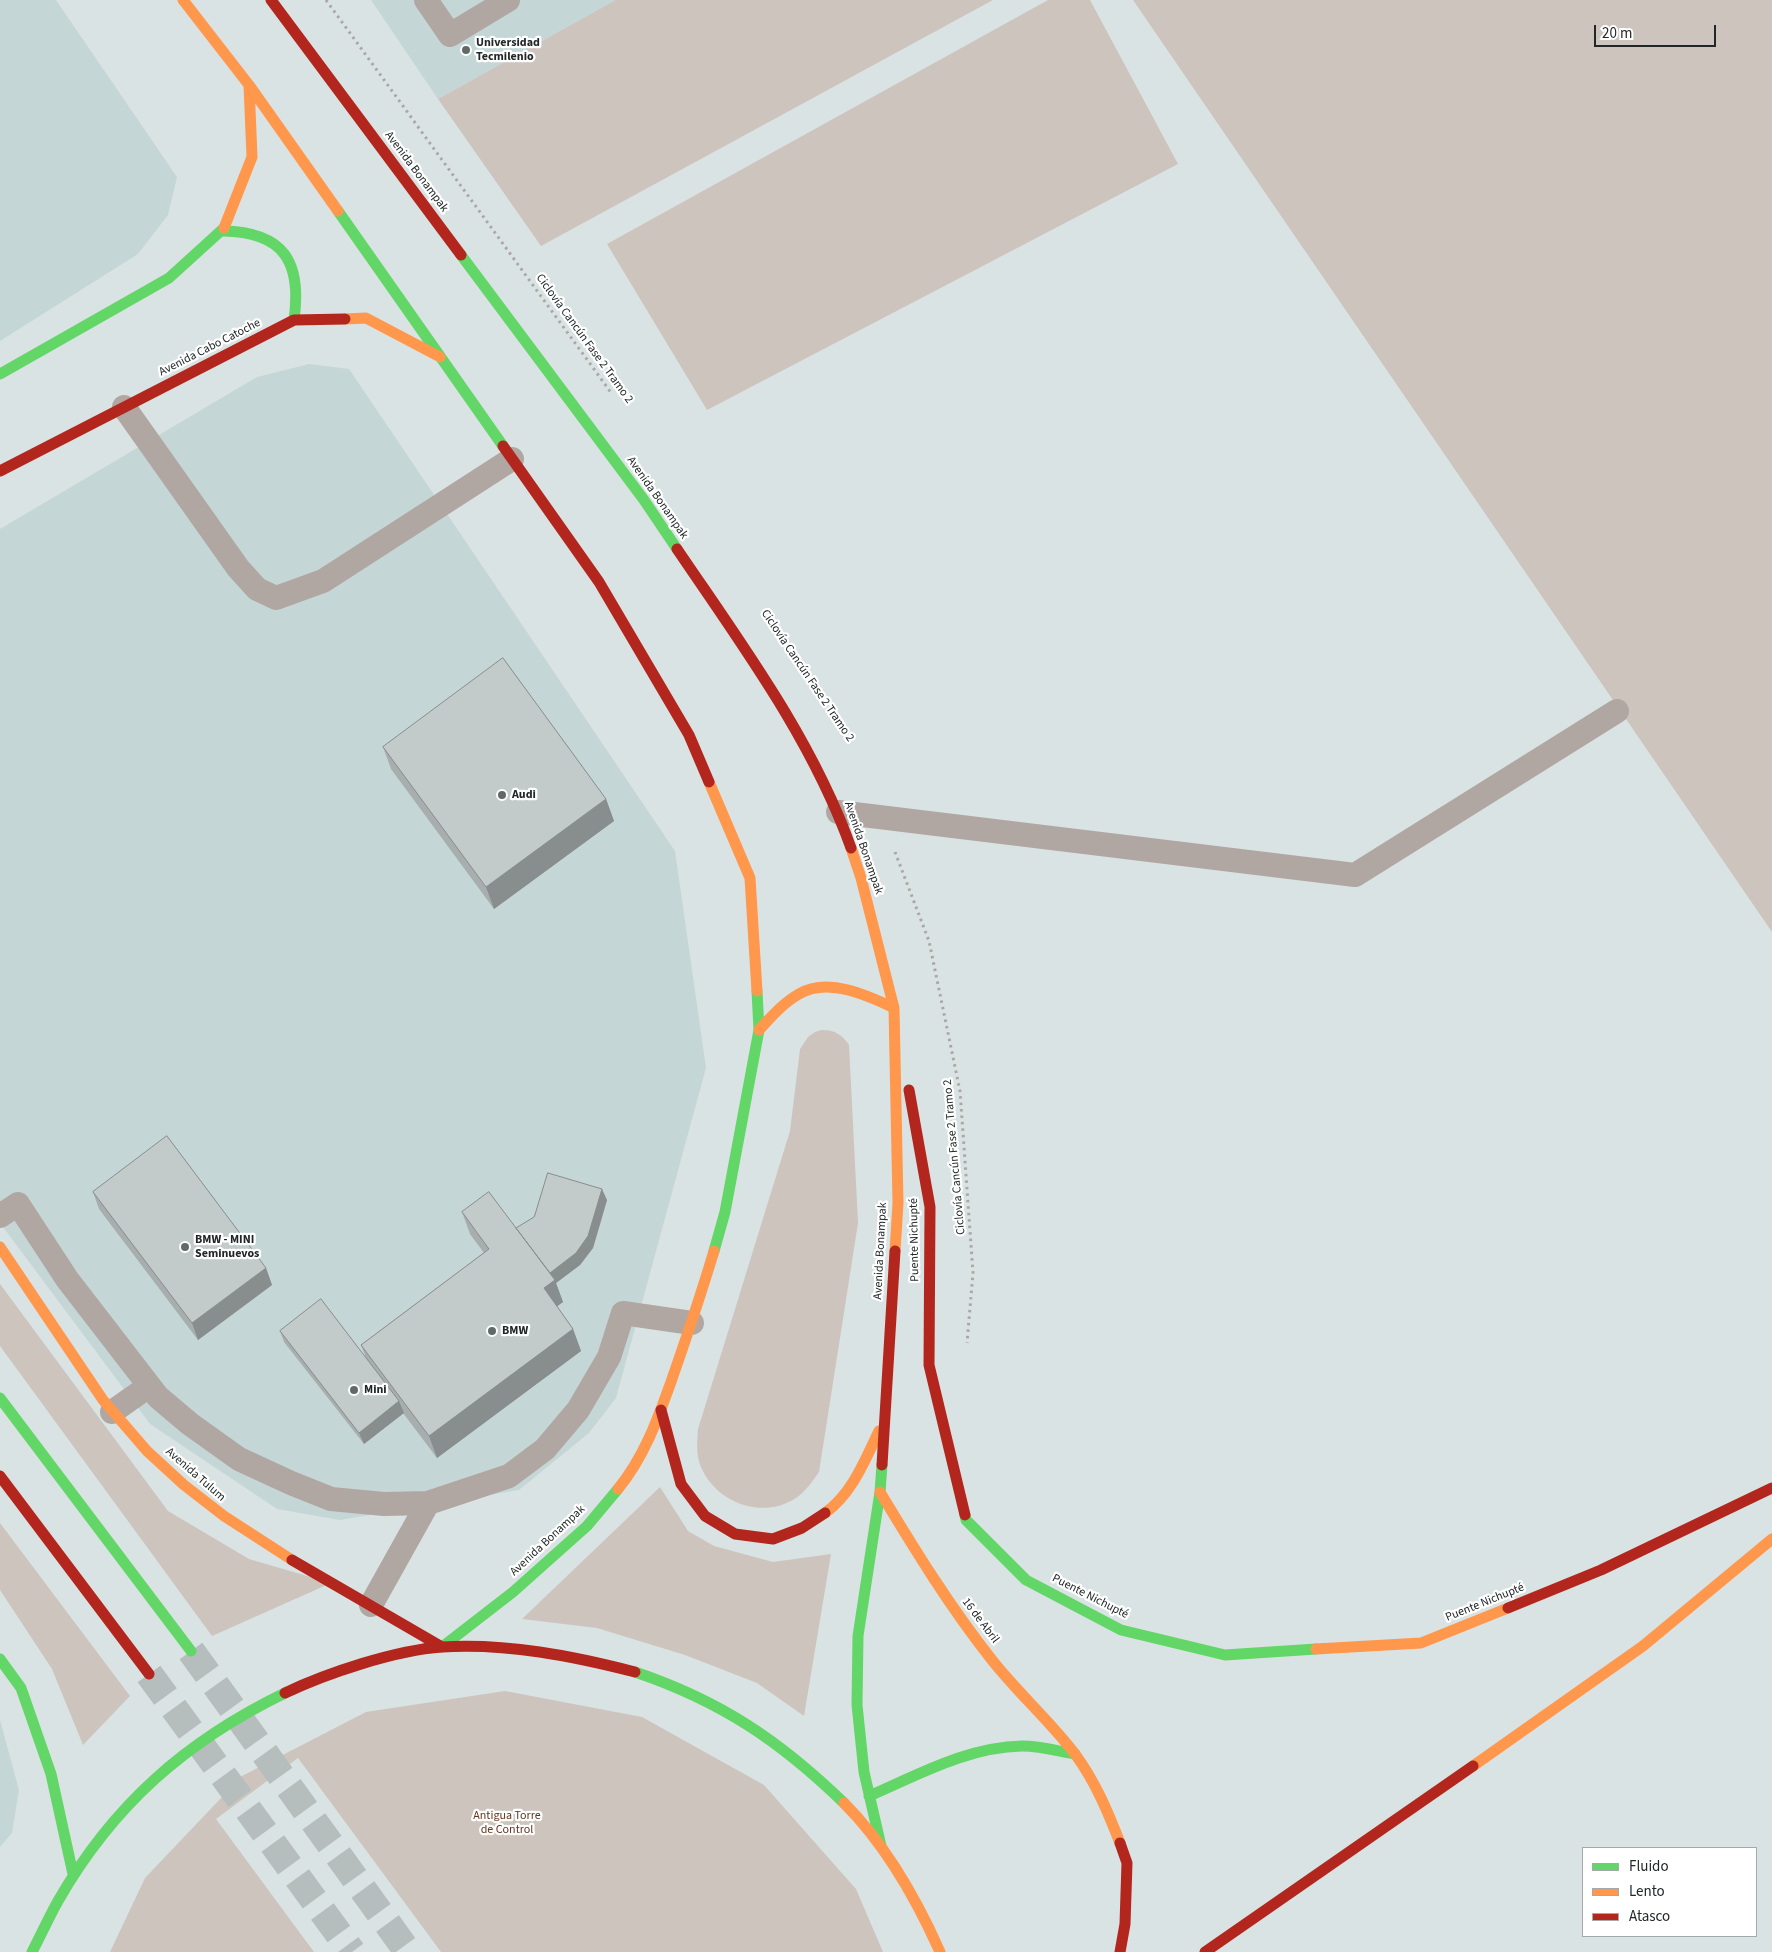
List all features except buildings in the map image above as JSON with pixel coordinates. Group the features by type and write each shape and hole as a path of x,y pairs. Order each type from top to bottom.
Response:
{"main road":[{"name":"Avenida Bonampak","path":"183,0 249,85 598,582 693,744 750,878 759,1030 725,1212 692,1323 661,1410 642,1456 622,1484 587,1526 513,1592 442,1647"},
{"name":"Avenida Bonampak","path":"271,0 644,500 780,701 838,812 861,878 894,1008 898,1203 880,1492 858,1636 857,1706 864,1772 881,1846"},
{"path":"0,374 169,278 223,231 252,157 249,85"},
{"path":"223,231 240,230 257,234 273,242 285,254 293,269 297,285 298,302 294,320"},
{"name":"Avenida Cabo Catoche","path":"0,471 294,320 366,318 440,357"},
{"path":"759,1030 801,992 824,987 851,990 894,1008"},
{"name":"Puente Nichupté","path":"894,1008 930,1207 929,1365 966,1520 1026,1580 1121,1630 1225,1655 1421,1643 1601,1570 1772,1488"},
{"name":"Avenida Tulum","path":"0,1247 112,1412 154,1458 199,1499 229,1521 293,1562 442,1647"},
{"path":"0,1398 191,1651"},
{"path":"661,1410 680,1484 705,1516 735,1534 773,1539 802,1528 834,1506 858,1475 885,1420"},
{"path":"0,1476 149,1674"},
{"name":"16 de Abril","path":"880,1492 928,1571 959,1617 993,1662 1075,1754 1095,1785 1111,1819 1127,1863 1125,1924 1120,1952"},
{"path":"1205,1952 1643,1646 1772,1539"},
{"path":"32,1952 56,1902 73,1874 109,1825 150,1782 196,1743 221,1726 274,1697 330,1674 386,1658 442,1647 511,1649 573,1656 633,1670 690,1692 745,1721 795,1757 840,1799 881,1846 916,1902 940,1952"},
{"path":"0,1659 21,1688 51,1774 73,1874"},
{"path":"869,1796 953,1760 991,1750 1023,1746 1075,1754"},
{"path":"1235,1945 1246,1925"},
{"path":"1193,1948 1246,1925"}],"lane":[{"path":"426,0 450,35 508,0"},
{"path":"124,407 238,568 256,589 276,598 323,581 512,459"},
{"path":"838,812 1355,874 1617,711"},
{"path":"0,1216 18,1204 67,1279 158,1397 190,1424 239,1459 331,1499 384,1504 428,1503 509,1476 545,1449 578,1410 609,1357 623,1313 692,1323"},
{"path":"112,1412 149,1386"},
{"path":"371,1605 428,1503"}],"path":[{"name":"Ciclovía Cancún Fase 2 Tramo 2","path":"326,0 613,395"},
{"name":"Ciclovía Cancún Fase 2 Tramo 2","path":"882,817 929,941 960,1091 973,1273 967,1348"}],"shaded area":[{"path":"0,0 56,0 177,177 168,215 138,254 0,341"},
{"name":"Universidad Tecmilenio","path":"371,0 617,0 438,99"},
{"path":"309,364 349,369 675,851 706,1068 616,1398 589,1433 519,1490 340,1520 277,1509 150,1424 0,1223 0,529 257,377"},
{"path":"0,1720 19,1790 12,1833 0,1847"}],"green space":[{"path":"616,0 993,0 541,246 438,99"},
{"path":"1048,0 1090,0 1178,164 707,410 607,244"},
{"path":"1133,0 1772,0 1772,932"},
{"path":"822,1030 837,1033 849,1045 858,1223 819,1472 806,1489 796,1498 769,1508 755,1507 729,1498 708,1480 698,1458 698,1429 790,1131 800,1049 808,1037"},
{"path":"0,1284 168,1511 249,1559 331,1583 212,1636 0,1346"},
{"path":"660,1487 688,1531 714,1546 773,1562 831,1554 804,1716 757,1683 685,1655 597,1628 522,1619"},
{"path":"0,1523 130,1696 83,1745 52,1669 0,1590"},
{"name":"Antigua Torre de Control","path":"505,1691 642,1717 764,1785 856,1889 883,1952 441,1952 298,1758 216,1819 314,1952 110,1952 145,1878 242,1776 366,1712"}],"tunnel":[{"path":"191,1651 408,1952"},
{"path":"149,1674 352,1952"}],"traffic: fast":[{"path":"338,211 503,446"},
{"path":"0,374 169,278 224,228"},
{"path":"223,231 261,237 274,244 284,254 291,267 295,282 294,320"},
{"path":"461,255 644,500 677,549"},
{"path":"714,1251 725,1212 759,1030 757,991"},
{"path":"0,1398 191,1651"},
{"path":"881,1846 864,1772 857,1705 858,1636 880,1492 882,1465"},
{"path":"442,1647 513,1592 587,1526 618,1489"},
{"path":"965,1515 966,1520 1026,1580 1121,1630 1225,1655 1316,1649"},
{"path":"0,1659 21,1688 51,1774 73,1874"},
{"path":"635,1672 695,1696 748,1725 796,1760 844,1803"},
{"path":"32,1952 58,1901 79,1866 128,1806 155,1779 184,1755 216,1732 285,1693"},
{"path":"869,1796 943,1763 982,1751 1022,1746 1075,1754"}],"traffic: slow":[{"path":"183,0 249,85 338,211"},
{"path":"224,228 252,157 249,85"},
{"path":"345,319 366,318 440,357"},
{"path":"709,782 750,878 757,991"},
{"path":"851,848 861,878 894,1008 898,1203 895,1251"},
{"path":"759,1030 777,1010 793,998 810,989 822,987 860,993 894,1008"},
{"path":"0,1247 103,1400 147,1451 184,1485 224,1516 292,1560"},
{"path":"618,1489 636,1463 656,1422 714,1251"},
{"path":"825,1513 843,1496 857,1476 879,1431"},
{"path":"880,1492 933,1578 962,1620 1002,1672 1055,1730 1082,1764 1100,1797 1120,1843"},
{"path":"1473,1766 1643,1646 1772,1539"},
{"path":"1316,1649 1421,1643 1508,1608"},
{"path":"844,1803 887,1854 921,1912 940,1952"}],"traffic: jam":[{"path":"271,0 461,255"},
{"path":"0,471 294,320 345,319"},
{"path":"503,446 599,582 689,735 709,782"},
{"path":"677,549 750,657 796,731 835,808 851,848"},
{"path":"909,1090 930,1207 929,1365 965,1515"},
{"path":"882,1465 895,1251"},
{"path":"661,1410 681,1484 705,1516 735,1534 773,1539 802,1528 825,1513"},
{"path":"0,1476 149,1674"},
{"path":"1508,1608 1601,1570 1772,1488"},
{"path":"292,1560 442,1647"},
{"path":"285,1693 341,1670 404,1653 442,1647 491,1647 540,1652 635,1672"},
{"path":"1205,1952 1473,1766"},
{"path":"1120,1843 1127,1863 1125,1924 1120,1952"}],"place":[{"name":"Universidad Tecmilenio","path":"466,50"},
{"name":"Audi","path":"502,795"},
{"name":"BMW - MINI Seminuevos","path":"185,1247"},
{"name":"BMW","path":"492,1331"},
{"name":"Mini","path":"354,1390"}]}
